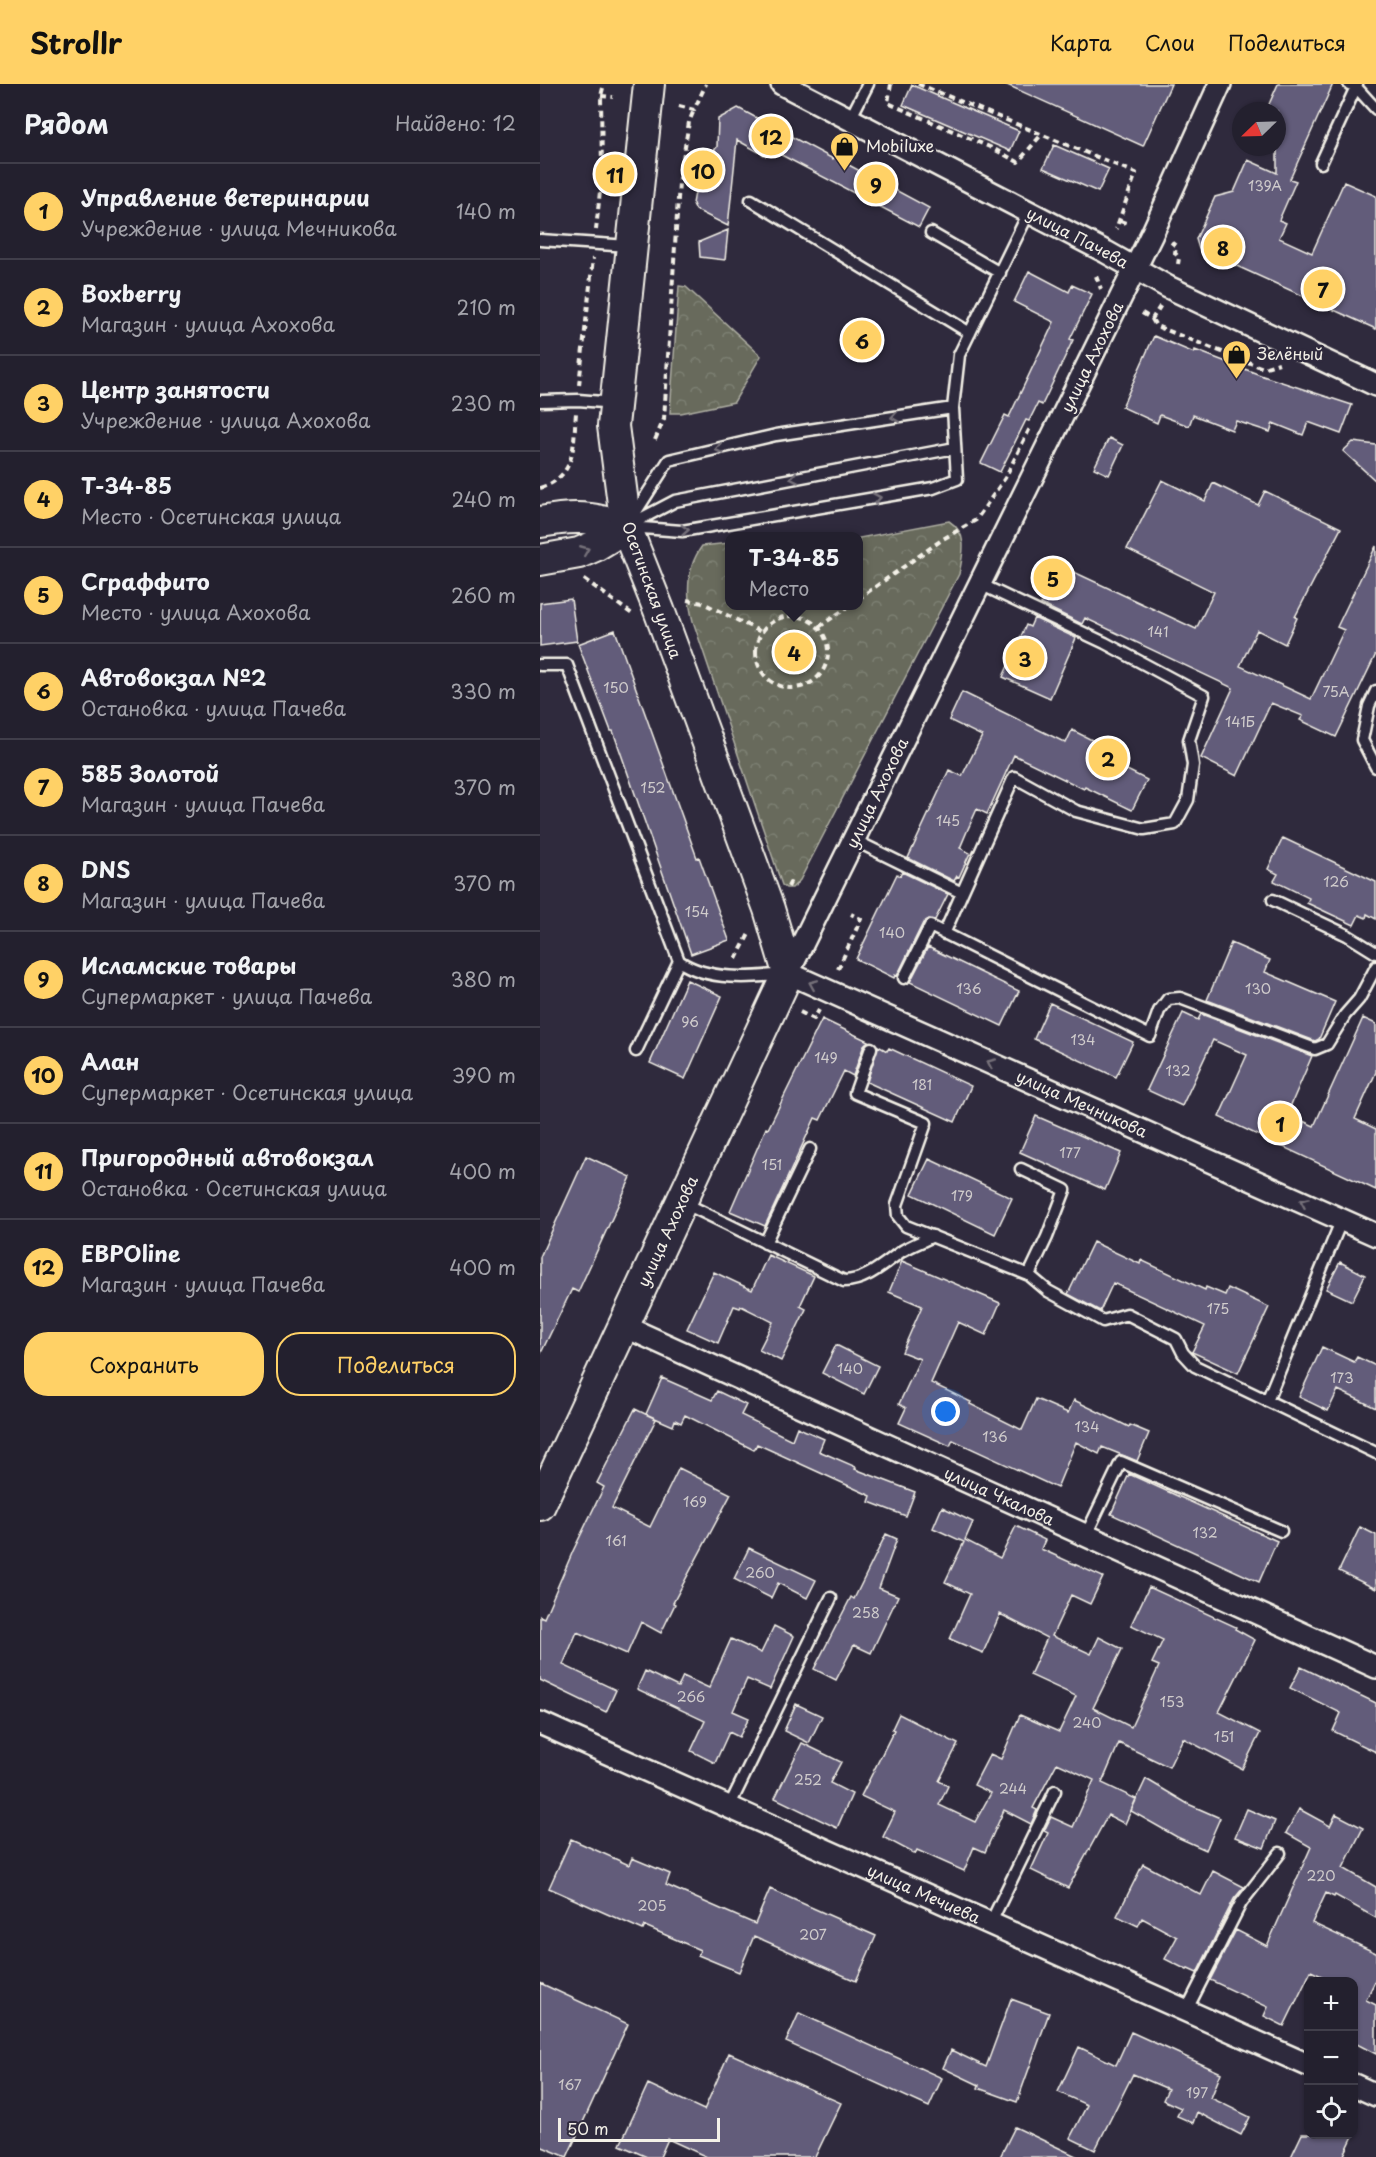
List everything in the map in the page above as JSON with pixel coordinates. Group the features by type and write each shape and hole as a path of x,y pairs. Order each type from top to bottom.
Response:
{"main road":[{"name":"Осетинская улица","path":"649,84 613,426 626,527 660,610 769,909 788,973"},
{"path":"540,522 571,516 597,519 626,527"},
{"path":"540,560 579,553 626,527"},
{"name":"улица Ахохова","path":"540,1505 788,973"}],"street":[{"name":"улица Пачева","path":"782,84 1168,287 1376,385"},
{"name":"улица Ахохова","path":"788,973 1135,269 1220,84"},
{"name":"улица Мечникова","path":"788,973 1376,1234"},
{"name":"улица Чкалова","path":"624,1326 1376,1667"},
{"name":"улица Мечиева","path":"540,1723 1304,2063"},
{"path":"1358,2087 1376,2095"}],"lane":[{"path":"850,119 868,84"},
{"path":"1321,163 1354,85 1376,109"},
{"path":"751,200 970,333"},
{"path":"626,527 682,531 933,488 957,479 952,408 959,356 1029,212"},
{"path":"931,233 1000,273"},
{"path":"540,240 632,247"},
{"path":"540,401 578,400 615,403"},
{"path":"626,527 669,460 776,435 952,408"},
{"path":"626,527 675,501 955,448"},
{"path":"944,934 1014,777 1076,811 1144,829 1175,824 1188,800 1193,765 1189,741 1204,696 1106,643 980,584"},
{"path":"540,665 567,665 679,961 693,971 753,978 788,973"},
{"path":"1376,691 1369,706 1362,741 1376,767"},
{"path":"854,840 962,893"},
{"path":"1273,900 1347,935 1376,953"},
{"path":"904,978 930,927 1150,1036 1159,1011 1168,999 1180,998 1315,1049 1327,1044 1345,1015 1359,999 1376,967"},
{"path":"636,1051 679,961"},
{"path":"871,1048 855,1093 926,1124 897,1205 898,1216 906,1226 1029,1275 1048,1291 1103,1322 1127,1314 1176,1339 1183,1353 1196,1366 1376,1453"},
{"path":"765,1243 810,1149"},
{"path":"1020,1169 1065,1190 1047,1238 1029,1275"},
{"path":"681,1202 844,1281 854,1281 888,1263 903,1251 933,1236"},
{"path":"1267,1401 1342,1219"},
{"path":"1086,1535 1121,1462 1281,1531"},
{"path":"729,1807 831,1598"},
{"path":"990,1924 1055,1791"},
{"path":"1186,2011 1241,1903 1280,1853"}],"path":[{"path":"540,488 562,477 572,461 602,172 601,96 604,84"},
{"path":"655,440 664,419 679,183 689,122 706,84"},
{"path":"891,84 888,103 992,148 1018,162 1042,135"},
{"path":"918,84 1136,173 1116,229"},
{"path":"601,96 613,97"},
{"path":"679,106 694,110"},
{"path":"602,172 608,173"},
{"path":"1120,221 1129,224"},
{"path":"1171,242 1176,246 1178,264"},
{"path":"1096,276 1102,288 1099,295"},
{"path":"1152,319 1162,302"},
{"path":"1142,313 1152,319 1156,326 1263,368 1279,363"},
{"path":"863,595 943,539 976,519 1001,481"},
{"path":"584,579 635,616"},
{"path":"687,600 704,603 761,632"},
{"path":"819,627 843,610"},
{"path":"800,616 810,620 825,636 828,658 825,668 811,684 801,688 790,689 770,681 757,664 755,653 761,632 778,618 800,616"},
{"path":"787,888 790,883 796,886"},
{"path":"838,969 861,919 851,914"},
{"path":"736,959 752,928"},
{"path":"800,1012 814,1019 822,1002"}],"green space":[{"path":"679,286 686,287 761,356 734,402 681,413 670,413"},
{"path":"949,521 960,532 962,538 963,552 959,574 800,880 792,888 786,888 782,885 693,621 689,601 690,573 702,546 725,543 725,610 863,610 863,537"}],"building":[{"path":"1005,84 1171,84 1143,146"},
{"path":"1278,84 1333,84 1290,179 1296,181 1279,220 1286,223 1279,238 1312,253 1344,182 1376,196 1376,329 1199,249 1196,239 1215,197 1234,192 1248,160 1277,173 1277,156 1286,156 1286,102 1270,102"},
{"path":"912,85 1019,131 1010,151 903,105"},
{"path":"738,108 929,208 919,227 770,149 766,156 737,140 728,226 696,210 693,204 695,192 690,189 697,165 717,147 718,119"},
{"path":"1054,145 1109,169 1098,192 1043,168"},
{"path":"728,230 725,260 700,257 699,242"},
{"path":"1029,271 1069,292 1072,285 1092,294 1042,405 1038,403 1029,421 1026,420 1000,472 981,463 1005,415 1009,417 1054,322 1014,302"},
{"path":"1154,336 1194,353 1195,350 1263,376 1352,405 1341,434 1308,422 1303,435 1273,423 1270,432 1236,421 1232,430 1193,415 1189,426 1160,415 1157,423 1122,407"},
{"path":"1109,438 1123,445 1109,475 1094,468"},
{"path":"1353,442 1376,445 1376,481 1343,451"},
{"path":"1162,480 1205,501 1213,483 1258,505 1265,491 1341,528 1295,617 1297,618 1285,644 1257,630 1240,666 1311,699 1344,630 1337,627 1376,546 1376,654 1336,737 1300,720 1303,716 1271,703 1237,776 1201,758 1233,688 1085,618 1082,624 1041,604 1059,565 1196,629 1214,592 1127,549"},
{"path":"571,599 577,641 540,646 540,603"},
{"path":"1034,618 1076,638 1050,698 1003,677 1026,625 1030,627"},
{"path":"615,630 729,940 691,954 613,731 611,731 578,644"},
{"path":"962,692 1066,743 1072,730 1124,756 1119,766 1147,780 1132,810 1014,755 987,814 977,809 960,848 970,853 959,877 957,876 954,881 908,858 949,770 962,776 982,736 949,720"},
{"path":"1283,838 1376,882 1376,919 1367,914 1366,918 1359,915 1354,925 1307,903 1309,898 1274,881 1278,874 1268,869"},
{"path":"902,872 948,894 935,920 929,919 923,923 894,978 856,959 897,874 900,876"},
{"path":"1231,943 1270,960 1265,972 1335,1002 1319,1039 1315,1041 1207,1000"},
{"path":"928,947 1019,991 1002,1026 910,982"},
{"path":"687,980 722,996 685,1079 650,1063"},
{"path":"1050,1003 1133,1042 1116,1077 1034,1039"},
{"path":"1183,1013 1198,1020 1201,1014 1312,1056 1287,1114 1314,1126 1363,1018 1376,1024 1376,1072 1355,1119 1376,1129 1376,1190 1219,1117 1247,1055 1213,1040 1182,1106 1147,1090"},
{"path":"822,1019 868,1041 864,1045 853,1076 844,1071 820,1120 815,1118 765,1226 730,1211 766,1128 768,1129"},
{"path":"878,1046 887,1051 889,1048 971,1086 955,1122 867,1082"},
{"path":"1036,1116 1121,1153 1105,1190 1020,1152"},
{"path":"586,1156 631,1177 578,1292 572,1289 540,1355 540,1257"},
{"path":"929,1159 1012,1198 995,1234 912,1194"},
{"path":"1093,1242 1140,1264 1141,1260 1205,1290 1206,1287 1225,1295 1228,1288 1269,1307 1238,1373 1192,1352 1205,1326 1113,1283 1100,1311 1068,1294"},
{"path":"768,1255 814,1276 800,1306 806,1309 781,1361 759,1350 773,1322 741,1306 740,1308 734,1306 718,1343 687,1329 714,1272 752,1290"},
{"path":"902,1261 1000,1303 986,1335 958,1322 931,1383 1022,1430 1036,1399 1068,1413 1074,1400 1129,1427 1130,1425 1149,1433 1137,1461 1102,1447 1099,1454 1076,1442 1057,1488 953,1440 950,1446 899,1423 906,1408 899,1404 920,1359 902,1352 922,1306 889,1292"},
{"path":"1340,1262 1365,1275 1352,1301 1326,1289"},
{"path":"836,1345 878,1366 864,1394 822,1373"},
{"path":"1322,1347 1354,1362 1357,1357 1376,1366 1376,1408 1338,1390 1328,1411 1299,1397"},
{"path":"662,1378 712,1400 717,1391 746,1405 741,1415 792,1440 797,1427 824,1439 819,1451 856,1467 855,1469 915,1492 906,1516 869,1502 871,1496 757,1444 754,1450 685,1415 681,1423 675,1420 673,1426 646,1414"},
{"path":"635,1409 656,1419 612,1508 650,1527 679,1468 731,1494 673,1603 675,1604 661,1633 641,1622 627,1654 577,1632 563,1665 616,1690 606,1712 540,1680 540,1616 544,1618 604,1487 597,1483"},
{"path":"1129,1474 1277,1541 1259,1582 1111,1514"},
{"path":"942,1507 973,1522 965,1540 1000,1558 1016,1526 1045,1540 1041,1549 1103,1577 1090,1604 1071,1595 1052,1636 1091,1654 1099,1637 1122,1649 1093,1708 1131,1727 1159,1666 1152,1663 1163,1640 1131,1625 1149,1587 1236,1627 1235,1629 1255,1640 1219,1712 1260,1733 1242,1769 1183,1738 1169,1767 1119,1743 1102,1783 1136,1799 1125,1824 1108,1815 1068,1888 1031,1870 1048,1833 1044,1831 1051,1817 1073,1827 1094,1780 1057,1763 1033,1808 1037,1810 1031,1824 1004,1810 985,1852 974,1847 964,1871 917,1850 915,1854 883,1837 895,1812 861,1796 894,1730 892,1729 899,1714 958,1744 939,1781 948,1786 939,1805 975,1822 991,1793 974,1785 990,1754 1001,1759 1020,1715 1059,1732 1076,1696 1030,1675 1047,1638 1000,1614 983,1653 950,1639 970,1594 945,1582 964,1542 933,1528"},
{"path":"1360,1527 1376,1535 1376,1589 1339,1571"},
{"path":"886,1534 897,1539 879,1588 898,1596 871,1653 854,1645 836,1680 814,1669 851,1597 854,1599"},
{"path":"749,1548 816,1580 807,1598 778,1583 771,1598 734,1579"},
{"path":"774,1626 794,1636 770,1689 747,1679 733,1711 749,1718 739,1737 729,1732 715,1763 691,1751 705,1721 637,1689 645,1671 678,1687 683,1676 709,1688 731,1639 761,1653"},
{"path":"1301,1667 1376,1703 1376,1752 1333,1731 1341,1713 1290,1688"},
{"path":"796,1704 822,1716 809,1743 784,1731"},
{"path":"802,1743 841,1762 830,1783 852,1794 837,1828 775,1798"},
{"path":"1146,1779 1188,1804 1220,1818 1206,1850 1177,1837 1131,1811"},
{"path":"1247,1809 1275,1821 1264,1848 1235,1837"},
{"path":"1299,1809 1330,1826 1336,1814 1363,1828 1343,1868 1376,1887 1376,1918 1335,1895 1334,1897 1326,1893 1312,1923 1376,1953 1376,1979 1366,2000 1376,2005 1376,2054 1358,2045 1358,1977 1324,1977 1311,1971 1308,1977 1304,1977 1304,1985 1284,2026 1264,2016 1268,2007 1210,1980 1236,1930 1267,1946 1311,1847 1286,1833"},
{"path":"571,1839 629,1865 632,1858 670,1874 666,1885 755,1924 770,1889 876,1936 856,1981 754,1936 739,1972 698,1955 700,1950 645,1926 643,1930 549,1888"},
{"path":"1143,1864 1201,1895 1213,1871 1244,1887 1234,1899 1197,1973 1165,1959 1177,1937 1142,1918 1138,1926 1117,1916"},
{"path":"540,1983 628,2024 567,2157 540,2146"},
{"path":"1011,1999 1049,2013 1017,2102 978,2088 979,2085 943,2068 951,2050 986,2067"},
{"path":"799,2013 942,2078 929,2107 786,2042"},
{"path":"1131,2032 1221,2073 1211,2098 1250,2117 1241,2135 1197,2112 1193,2123 1177,2116 1181,2108 1163,2100 1168,2089 1133,2074 1095,2150 1070,2138 1087,2105 1058,2092 1079,2047 1116,2065"},
{"path":"729,2053 841,2103 815,2157 707,2157 668,2139 660,2157 647,2157 620,2145 648,2084 704,2110"},
{"path":"1015,2127 1078,2157 1000,2157"},
{"path":"1302,2134 1304,2134 1304,2139 1352,2139 1343,2157 1291,2157"}],"place":[{"name":"ЕВРОline","path":"771,136"},
{"name":"Алан","path":"703,170"},
{"name":"Mobiluxe","path":"845,172"},
{"name":"Пригородный автовокзал","path":"615,174"},
{"name":"Исламские товары","path":"876,184"},
{"name":"DNS","path":"1223,247"},
{"name":"585 Золотой","path":"1323,289"},
{"name":"Автовокзал №2","path":"862,340"},
{"name":"Зелёный","path":"1236,380"},
{"name":"Сграффито","path":"1053,578"},
{"name":"Т-34-85","path":"794,652"},
{"name":"Центр занятости","path":"1025,658"},
{"name":"Boxberry","path":"1108,758"},
{"name":"Управление ветеринарии","path":"1280,1123"}]}
